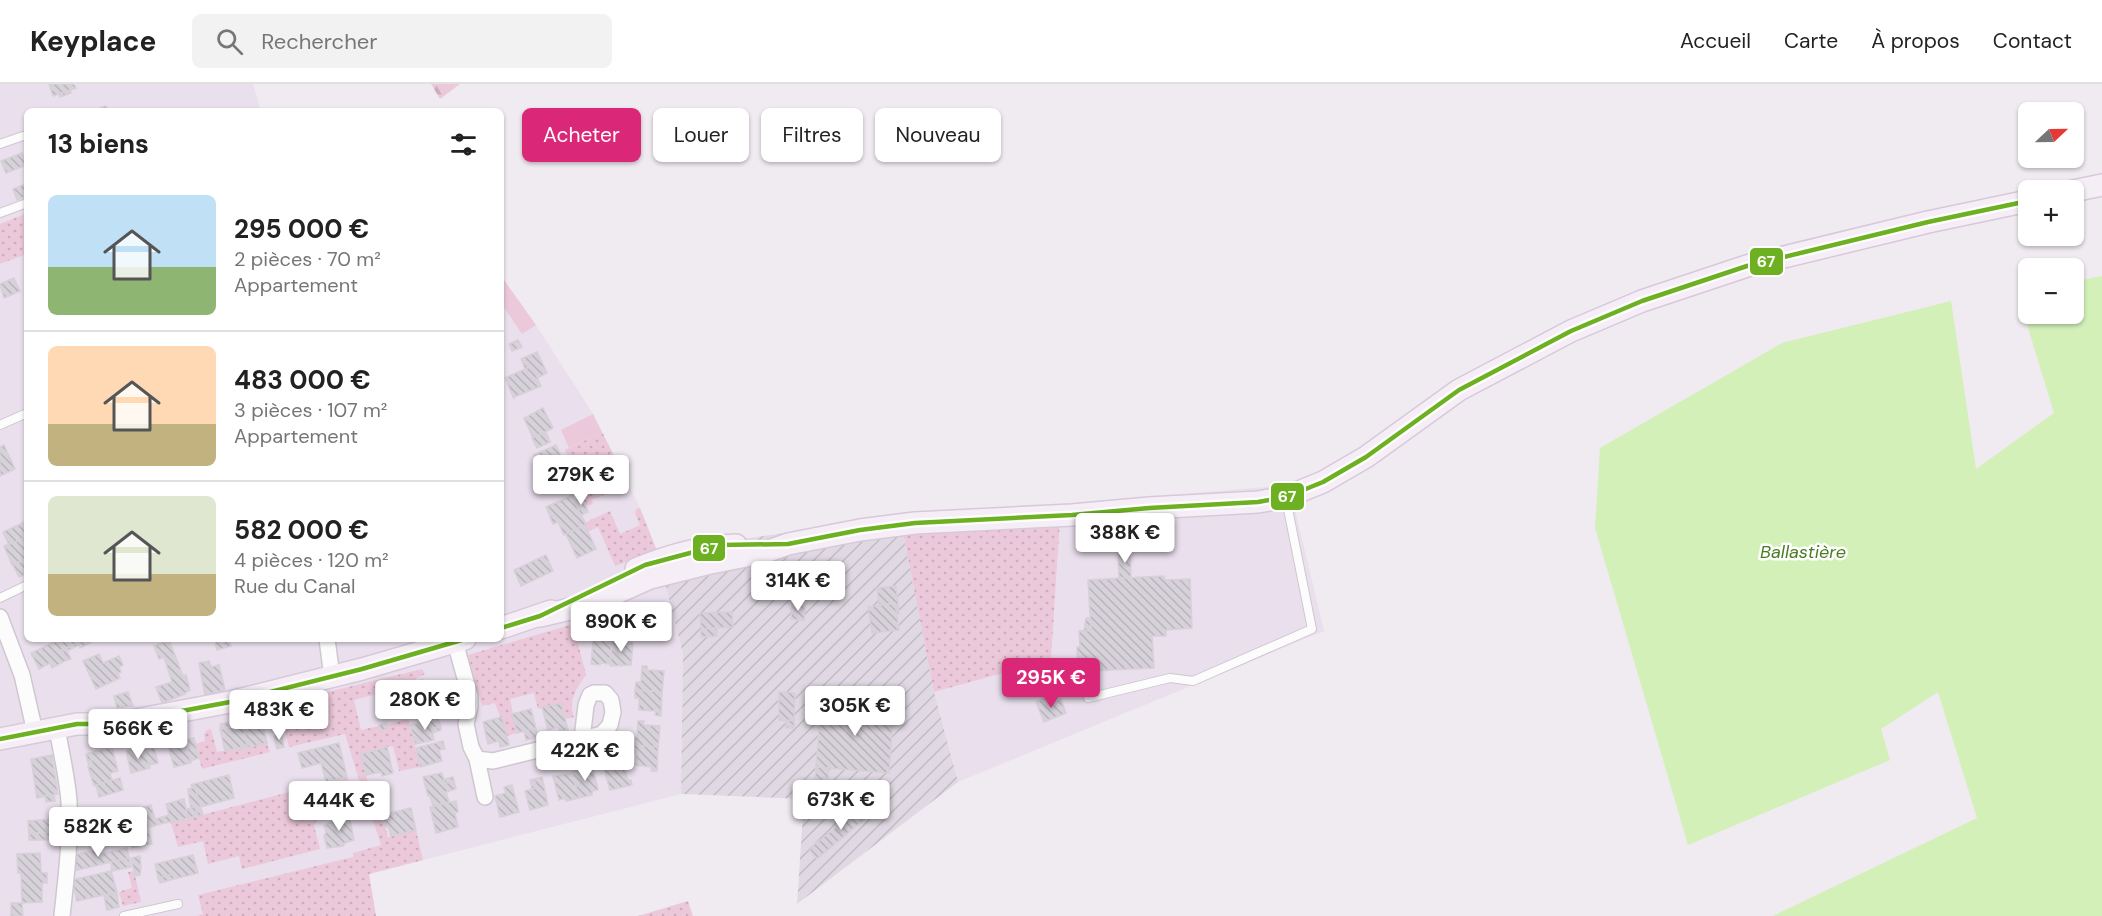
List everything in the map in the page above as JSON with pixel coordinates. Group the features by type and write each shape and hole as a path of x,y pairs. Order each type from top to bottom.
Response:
{"main road":[{"path":"2084,189 2102,185"},
{"path":"504,627 592,604 650,578 849,531 907,524 1258,502 1286,497 1323,482 1366,457 1459,390 1571,331 1642,301 1747,266 1928,222 2018,203"},
{"path":"0,739 77,724 118,723 189,710 332,677 456,642"}],"street":[{"path":"0,617 22,675 35,732"},
{"path":"327,642 332,677"},
{"path":"460,642 471,701 467,730 477,759 485,797"},
{"path":"57,728 66,775 69,813 62,916"},
{"path":"477,759 492,761 582,739"}],"lane":[{"path":"0,144 24,136"},
{"path":"0,213 24,204"},
{"path":"0,425 24,414"},
{"path":"1088,698 1170,678 1193,681 1312,629 1286,497"},
{"path":"0,598 24,586"},
{"path":"124,916 178,904"}],"shaded area":[{"path":"0,84 253,84 260,108 24,108 24,214 0,224"},
{"path":"24,255 24,642 504,642 504,280 536,325 593,414 640,508 657,551 683,654 681,794 369,874 376,916 0,916 0,264"},
{"path":"1289,485 1324,631 958,782 934,692 1051,660 1061,504"},
{"path":"900,517 934,692 958,782 797,904 804,799 681,794 683,654 657,551"}],"green space":[{"path":"431,84 460,84 440,99"},
{"path":"24,214 24,255 0,264 0,224"},
{"path":"504,280 536,325 522,334 504,307"},
{"path":"593,414 602,432 569,448 561,430"},
{"path":"602,432 619,465 606,471 614,490 592,500 593,504 586,506 576,483 579,481 565,450"},
{"path":"1061,504 1051,660 934,692 900,517"},
{"path":"640,508 657,551 615,566 598,527 587,532 584,523 610,511 620,534 640,525 635,513 636,509"},
{"path":"573,624 586,675 574,695 572,711 574,717 566,719 561,703 538,709 534,693 510,699 517,733 507,736 495,703 482,706 468,655"},
{"path":"422,669 425,674 416,680 401,686 399,682 389,685 388,691 354,700 361,730 379,726 380,731 387,729 386,725 408,719 420,767 399,771 393,746 361,754 370,792 379,790 381,799 366,803 345,734 289,747 278,704"},
{"path":"433,702 435,710 396,720 394,715 405,712 404,707"},
{"path":"211,729 217,752 267,743 270,752 202,769 195,744 205,741 204,734"},
{"path":"347,777 357,803 347,805 348,810 318,820 314,826 320,849 242,869 239,856 208,864 203,841 178,847 171,823"},
{"path":"382,815 388,837 416,830 423,860 369,874 376,916 197,916 203,914 198,895 353,857 353,853 381,845 372,817"},
{"path":"134,871 141,902 123,906 119,893 132,888 128,872"},
{"path":"688,901 693,916 638,916"}],"water":[{"name":"Ballastière","path":"2102,276 2102,916 1773,916 1977,818 1938,692 1881,729 1890,760 1688,845 1595,528 1600,448 1782,343 1951,301 1976,469 2054,413 2027,324 2084,324 2084,280"}],"building":[{"path":"49,84 74,84 76,88 53,96"},
{"path":"70,90 71,93 60,97 59,94"},
{"path":"22,153 24,166 6,173 1,161"},
{"path":"24,185 24,197 17,200 13,189"},
{"path":"14,278 20,291 4,298 0,284"},
{"path":"518,340 522,347 512,351 509,344"},
{"path":"537,352 547,373 537,378 532,366 525,369 521,359"},
{"path":"532,366 541,386 514,397 514,399 505,378"},
{"path":"543,408 553,428 533,438 524,418"},
{"path":"546,432 550,442 537,448 532,438"},
{"path":"4,445 15,469 0,476 0,447"},
{"path":"556,445 561,456 558,458 567,478 547,486 534,455"},
{"path":"561,456 569,477 567,478 558,458"},
{"path":"540,470 547,485 544,486 537,471"},
{"path":"572,495 586,525 564,535 558,522 553,524 546,507"},
{"path":"582,497 588,512 581,515 574,500"},
{"path":"24,522 24,538 9,545 3,532"},
{"path":"585,525 596,549 577,558 566,534"},
{"path":"24,539 24,559 12,565 4,546"},
{"path":"1130,550 1131,578 1119,578 1118,551"},
{"path":"546,555 553,571 521,586 514,570"},
{"path":"24,560 24,575 19,577 13,565"},
{"path":"1164,576 1165,580 1190,579 1192,628 1166,630 1166,636 1152,636 1154,668 1088,671 1089,686 1081,686 1077,647 1080,647 1079,631 1091,630 1088,580"},
{"path":"896,586 899,614 897,614 895,603 879,605 877,588"},
{"path":"792,603 805,605 804,621 791,619"},
{"path":"895,603 899,630 872,633 868,607"},
{"path":"732,612 733,627 701,629 700,613"},
{"path":"1086,618 1090,618 1091,630 1084,631"},
{"path":"717,628 717,636 701,637 701,629"},
{"path":"599,637 612,638 610,664 591,664 593,640 599,641"},
{"path":"612,638 627,639 626,642 633,643 631,665 610,666"},
{"path":"54,642 92,642 80,648 78,643 62,650 67,660 52,668 50,663 39,669 31,653"},
{"path":"170,642 183,676 186,675 190,690 162,703 156,687 172,682 164,657 159,659 154,646"},
{"path":"215,642 230,642 231,646 217,650"},
{"path":"78,643 79,645 67,651 71,659 67,660 62,650"},
{"path":"99,654 103,663 119,656 123,665 119,667 120,678 96,689 83,661"},
{"path":"209,661 211,667 219,665 225,690 205,695 199,663"},
{"path":"642,666 647,666 647,670 664,671 662,692 635,690 636,682 641,682"},
{"path":"422,680 427,700 406,706 401,686"},
{"path":"399,686 401,686 406,706 404,707"},
{"path":"822,688 838,689 837,703 821,701"},
{"path":"635,690 662,692 661,716 655,715 656,711 639,710 639,698 635,698"},
{"path":"128,692 133,706 117,708 114,696"},
{"path":"779,692 795,693 794,721 779,720"},
{"path":"431,695 433,702 419,706 418,703 427,700 426,696"},
{"path":"1046,698 1049,704 1061,699 1066,713 1044,722 1036,702"},
{"path":"821,701 894,707 889,773 816,767"},
{"path":"561,703 568,730 560,732 558,727 548,730 542,707"},
{"path":"531,709 538,737 530,739 528,730 517,733 512,714"},
{"path":"502,717 509,745 500,747 499,741 488,744 483,722"},
{"path":"438,718 441,727 432,729 434,740 415,744 410,725"},
{"path":"262,720 267,743 237,750 237,748 247,746 243,725"},
{"path":"786,720 794,721 794,728 786,728"},
{"path":"638,721 644,721 643,725 660,726 658,747 632,745 632,737 637,737"},
{"path":"230,722 231,726 221,729 220,724"},
{"path":"386,723 387,729 380,731 379,725"},
{"path":"243,725 247,746 225,751 220,729"},
{"path":"441,727 441,730 433,733 432,729"},
{"path":"528,730 530,739 526,740 524,731"},
{"path":"281,734 284,747 277,749 274,736"},
{"path":"194,738 199,758 190,761 185,740"},
{"path":"177,739 178,741 185,739 191,763 174,767 167,742"},
{"path":"443,741 445,749 439,750 442,761 420,767 416,748"},
{"path":"339,743 347,777 326,782 321,763 302,768 298,753"},
{"path":"632,745 658,747 657,771 651,771 652,767 635,765 636,753 631,753"},
{"path":"144,746 150,768 131,773 126,751"},
{"path":"112,747 118,771 110,773 112,781 94,786 88,767 93,766 89,753"},
{"path":"154,747 158,763 149,765 145,750"},
{"path":"387,747 393,773 382,776 381,772 366,775 361,754"},
{"path":"89,753 93,766 89,767 86,754"},
{"path":"52,755 58,794 37,798 31,759"},
{"path":"615,759 617,768 613,769 611,760"},
{"path":"611,760 613,769 624,767 628,781 631,780 632,785 610,790 602,762"},
{"path":"816,767 829,768 828,781 815,780"},
{"path":"593,768 598,790 592,791 592,795 579,798 572,771"},
{"path":"442,773 445,783 454,781 456,789 446,792 449,802 433,806 423,777"},
{"path":"572,773 579,798 559,800 553,776"},
{"path":"229,775 234,798 200,807 194,784"},
{"path":"453,777 454,781 445,783 444,779"},
{"path":"542,777 548,805 530,810 525,791 536,788 534,779"},
{"path":"120,778 123,790 99,797 96,785"},
{"path":"534,779 536,788 532,789 530,780"},
{"path":"194,784 203,815 198,816 195,807 191,808 188,789"},
{"path":"512,785 519,812 500,817 495,796 506,793 504,787"},
{"path":"54,795 55,801 46,802 45,796"},
{"path":"184,799 188,818 171,823 166,804"},
{"path":"456,801 458,812 455,813 458,827 436,833 430,807"},
{"path":"866,803 873,812 817,859 809,849"},
{"path":"151,805 155,819 163,817 164,823 150,827 144,807"},
{"path":"144,807 149,828 134,832 128,811"},
{"path":"195,807 198,816 188,818 186,809"},
{"path":"411,808 416,830 391,836 388,826 385,827 382,815"},
{"path":"349,814 354,840 343,846 327,848 324,825"},
{"path":"169,815 171,822 164,823 163,817"},
{"path":"51,819 52,832 29,834 28,821"},
{"path":"114,820 118,835 88,843 83,828"},
{"path":"131,821 134,832 118,835 116,825"},
{"path":"148,828 152,844 132,848 128,833"},
{"path":"52,832 54,840 29,840 29,834"},
{"path":"127,848 129,858 73,871 74,855 98,849 100,854"},
{"path":"40,853 41,871 47,873 47,883 42,883 42,902 22,903 21,873 18,873 17,854"},
{"path":"193,855 198,873 174,879 173,874 158,878 155,864"},
{"path":"140,856 140,875 135,876 131,858"},
{"path":"129,858 131,867 112,871 111,862"},
{"path":"111,871 117,892 77,901 72,880"},
{"path":"173,874 174,879 160,883 158,878"},
{"path":"117,893 119,907 107,910 104,896"},
{"path":"11,903 22,903 23,916 11,916"}],"transit line":[{"name":"67","path":"504,627 540,616 645,565 720,545 788,544 860,530 915,523 1258,502 1286,497 1323,482 1366,457 1459,390 1571,331 1642,301 1747,266 1928,222 2018,203"},
{"name":"67","path":"0,739 77,724 112,724 230,702 362,669 455,642"}]}
